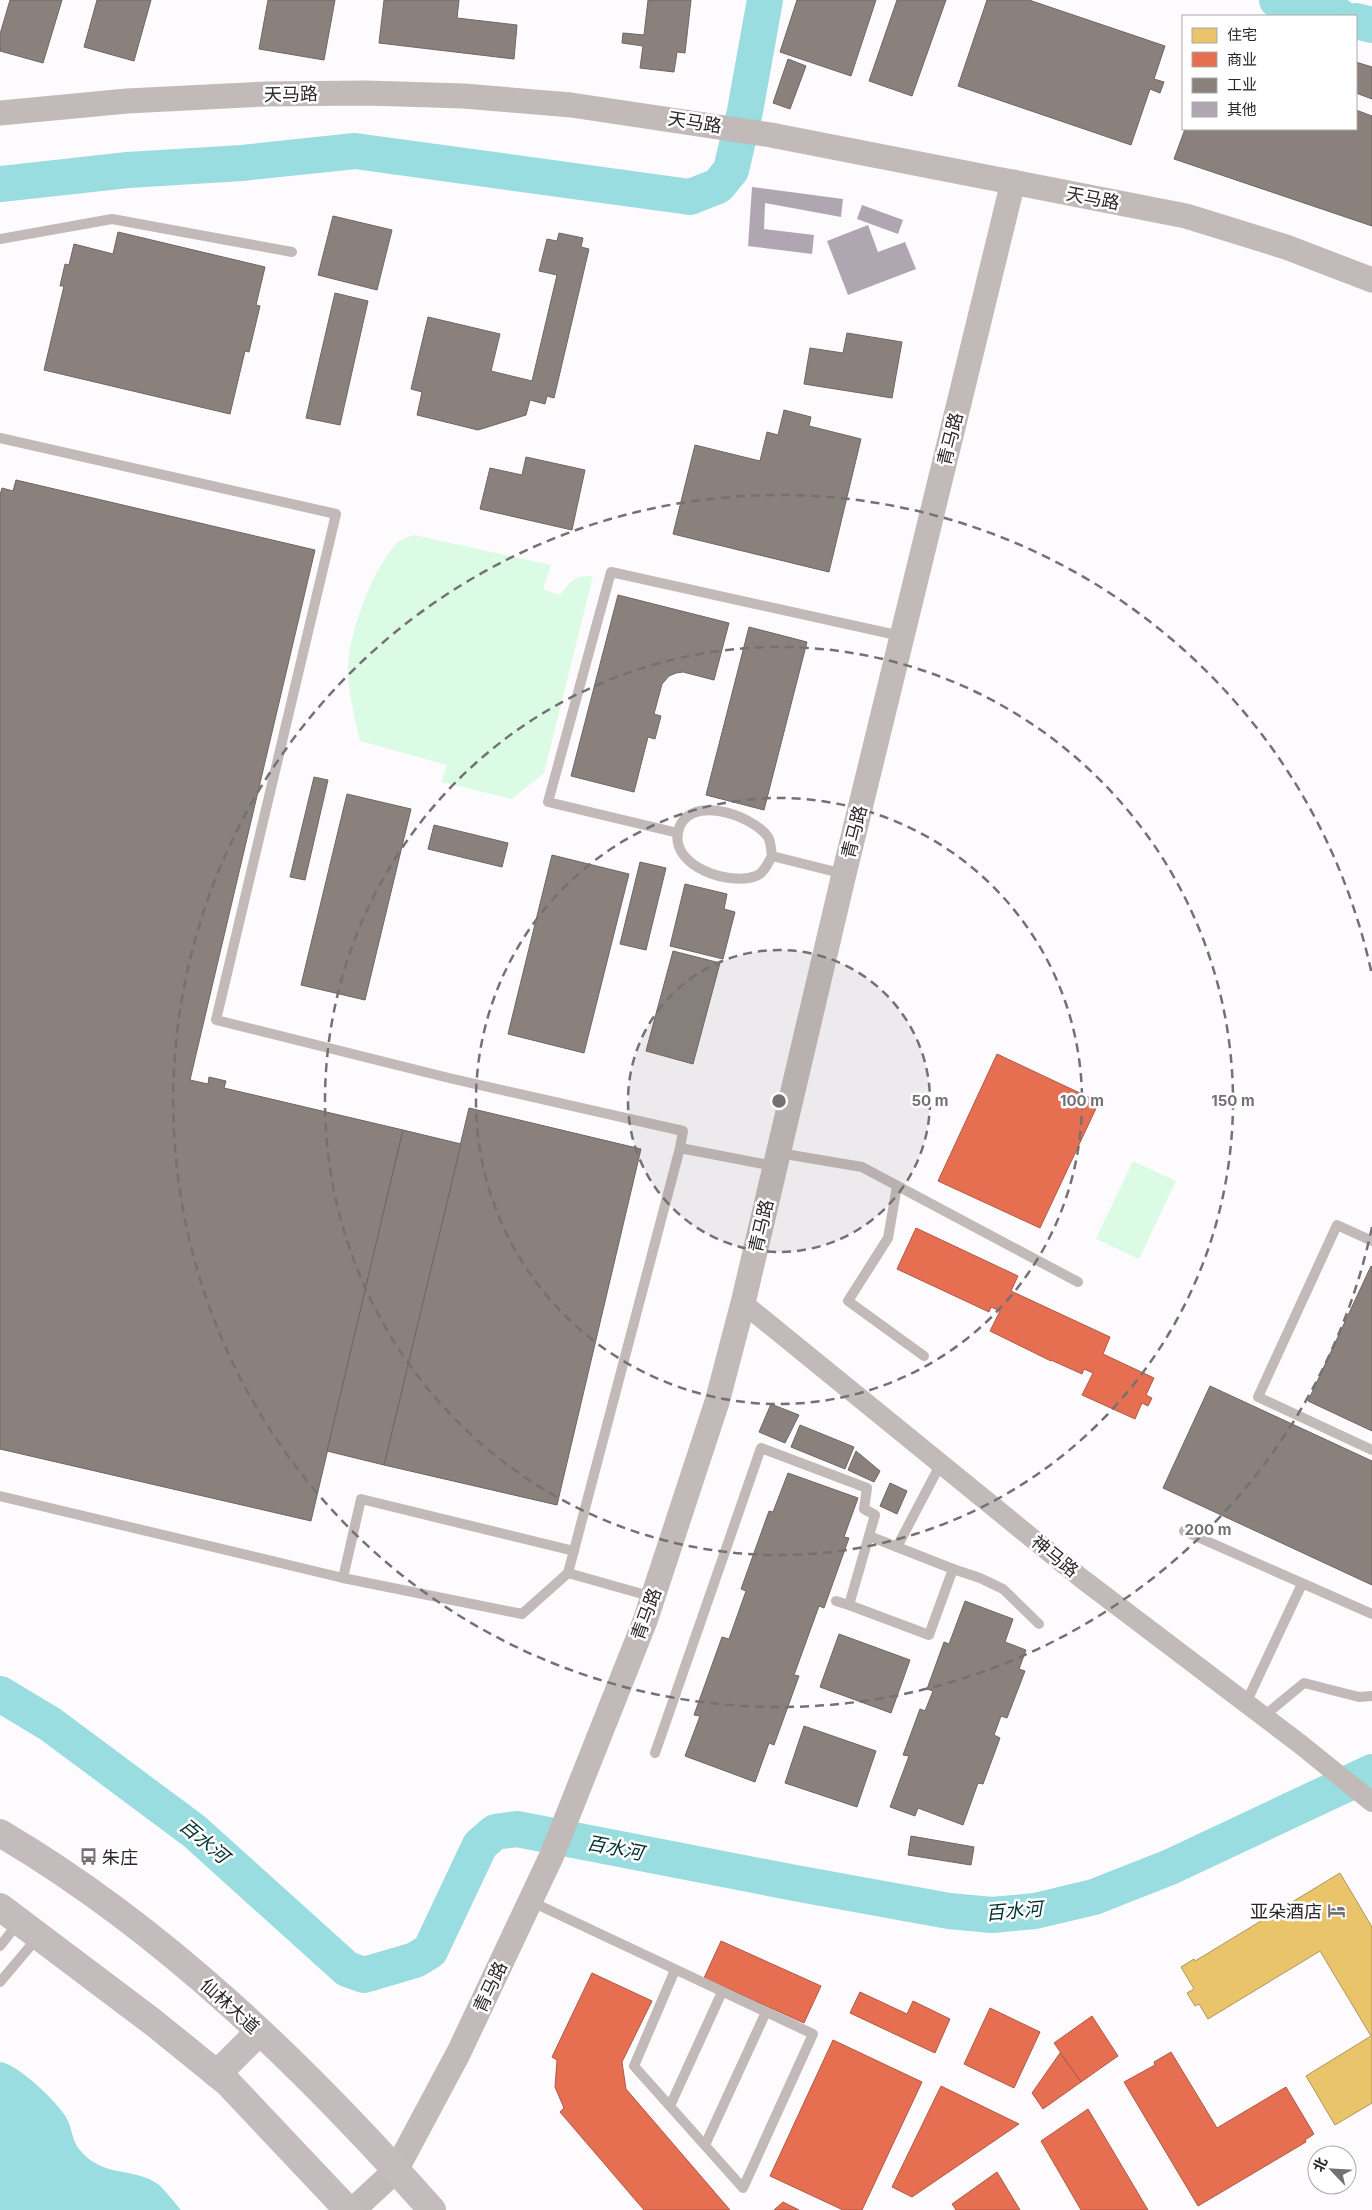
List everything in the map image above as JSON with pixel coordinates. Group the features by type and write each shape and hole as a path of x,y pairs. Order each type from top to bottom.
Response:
{"main road":[{"name":"仙林大道","path":"0,1833 75,1881 178,1959 259,2032 336,2106 432,2210"},
{"path":"20,1921 154,2023 217,2074 348,2210"},
{"path":"217,2074 259,2032"}],"street":[{"name":"天马路","path":"0,113 127,101 266,94 366,93 464,96 571,104 711,124 1186,216 1286,247 1372,280"},
{"name":"青马路","path":"353,2210 396,2170 459,2052 552,1854 653,1597 717,1402 743,1303 844,874 1013,182"},
{"name":"神马路","path":"743,1303 1081,1578 1264,1716 1371,1802"}],"lane":[{"path":"0,239 112,219 292,252"},
{"path":"0,438 336,514 216,1020 449,1078 683,1131 568,1573 522,1614 342,1578 0,1496"},
{"path":"678,832 548,802 611,572 902,636"},
{"path":"706,810 731,813 751,822 768,838 772,856 765,869 756,876 736,878 708,873 688,862 679,850 678,832 682,823 690,815 698,812 706,810"},
{"path":"772,856 844,874"},
{"path":"680,1148 777,1160 862,1167 1078,1282"},
{"path":"898,1186 888,1238 848,1301 924,1356"},
{"path":"1372,1240 1337,1225 1258,1397 1372,1450"},
{"path":"656,1753 761,1448 867,1488 864,1509 875,1515 849,1605"},
{"path":"897,1547 940,1465"},
{"path":"342,1578 361,1499 574,1551"},
{"path":"1184,1531 1372,1614"},
{"path":"869,1536 980,1578 1003,1589 1039,1624"},
{"path":"836,1600 929,1635 953,1569"},
{"path":"568,1573 653,1597"},
{"path":"1246,1703 1302,1584"},
{"path":"1264,1716 1304,1683 1359,1697 1372,1696"},
{"path":"530,1901 813,2034 743,2188 634,2066 675,1970"},
{"path":"0,1946 20,1921"},
{"path":"0,1982 20,1921"},
{"path":"670,2106 722,1992"},
{"path":"705,2145 766,2012"}],"green space":[{"path":"414,535 551,565 543,589 560,595 576,578 593,576 544,773 512,799 441,782 447,765 360,741 348,676 349,654 355,627 366,596 380,566 397,543"},
{"path":"1133,1161 1176,1181 1139,1259 1096,1239"}],"water":[{"path":"0,2062 7,2064 26,2076 54,2102 66,2117 77,2146 88,2158 108,2169 138,2175 158,2184 181,2210 0,2210"}],"building: 住宅":[{"path":"1340,1873 1372,1927 1372,2103 1335,2125 1306,2076 1371,2036 1320,1951 1208,2019 1199,2004 1195,2006 1187,1993 1194,1989 1181,1967 1194,1959 1195,1961"}],"building: 商业":[{"path":"997,1054 1099,1102 1040,1228 938,1181"},
{"path":"916,1228 1018,1276 1011,1291 1110,1337 1103,1354 1154,1378 1146,1395 1152,1398 1148,1406 1142,1403 1135,1419 1082,1395 1093,1373 1084,1369 1082,1374 990,1331 1000,1311 991,1307 989,1312 897,1269"},
{"path":"721,1941 821,1986 804,2023 704,1978"},
{"path":"592,1973 652,2001 622,2062 626,2089 730,2210 644,2210 560,2112 564,2108 555,2087 557,2060 552,2057"},
{"path":"860,1992 907,2014 913,2001 950,2019 935,2053 850,2013"},
{"path":"990,2008 1040,2032 1014,2088 964,2064"},
{"path":"1092,2016 1118,2056 1081,2082 1054,2043"},
{"path":"833,2040 922,2082 862,2210 843,2210 770,2176"},
{"path":"1171,2052 1217,2128 1286,2087 1314,2134 1305,2140 1306,2142 1198,2206 1124,2082 1155,2065 1154,2062"},
{"path":"1060,2053 1081,2082 1043,2109 1032,2093"},
{"path":"941,2086 1019,2124 912,2197 892,2187"},
{"path":"1088,2109 1148,2210 1081,2210 1041,2141"},
{"path":"997,2172 1020,2210 956,2210 952,2204"},
{"path":"783,2202 799,2210 774,2210"}],"building: 工业":[{"path":"10,0 62,0 43,63 0,51 0,34"},
{"path":"97,0 151,0 134,61 84,47"},
{"path":"268,0 335,0 324,60 259,49"},
{"path":"384,0 459,0 457,18 517,25 514,59 379,43"},
{"path":"648,0 691,0 685,53 677,52 674,72 640,68 643,46 622,43 623,33 644,35"},
{"path":"797,0 876,0 851,76 780,52"},
{"path":"897,0 946,0 912,96 869,81"},
{"path":"987,0 1029,0 1165,46 1154,79 1164,82 1160,93 1150,89 1131,145 958,86"},
{"path":"788,59 806,66 790,109 773,103"},
{"path":"1357,62 1372,67 1372,99 1357,93"},
{"path":"1357,110 1372,116 1372,226 1174,159 1185,130 1357,130"},
{"path":"333,216 392,230 377,290 318,275"},
{"path":"118,232 265,267 256,305 260,306 249,352 245,351 230,414 44,370 64,286 60,286 65,264 69,265 74,244 113,254"},
{"path":"559,233 583,238 581,247 589,249 554,398 547,396 545,404 530,400 526,415 478,430 417,415 422,392 411,389 428,317 500,334 491,371 532,381 557,275 539,271 547,239 557,241"},
{"path":"335,293 368,301 340,425 306,418"},
{"path":"847,333 902,342 892,398 804,384 810,348 843,353"},
{"path":"784,410 811,417 809,426 861,439 829,572 673,534 695,445 760,461 767,432 778,435"},
{"path":"526,457 585,470 572,530 480,509 490,468 522,475"},
{"path":"16,480 315,550 190,1080 208,1084 209,1077 226,1081 224,1088 403,1130 311,1521 0,1449 0,495 2,488 13,491"},
{"path":"618,595 729,623 714,680 683,672 669,676 662,684 654,714 661,716 655,739 648,737 634,792 571,776"},
{"path":"749,627 807,642 764,810 706,795"},
{"path":"314,777 328,780 305,880 290,877"},
{"path":"347,794 411,809 365,1000 301,985"},
{"path":"434,825 508,843 502,867 428,849"},
{"path":"552,855 629,874 584,1053 508,1034"},
{"path":"640,862 666,868 646,950 620,944"},
{"path":"685,884 727,894 724,909 735,912 723,959 670,946"},
{"path":"673,951 720,963 693,1064 646,1051"},
{"path":"469,1108 641,1149 557,1505 384,1465"},
{"path":"403,1130 461,1144 384,1465 327,1451"},
{"path":"1372,1267 1372,1431 1308,1401"},
{"path":"1210,1386 1372,1461 1372,1585 1163,1488"},
{"path":"771,1404 799,1415 785,1443 759,1432"},
{"path":"800,1425 854,1447 845,1469 791,1447"},
{"path":"856,1451 880,1471 874,1482 848,1470"},
{"path":"788,1473 858,1498 844,1537 849,1538 824,1608 819,1606 794,1675 799,1676 774,1745 769,1743 755,1782 685,1756 700,1716 694,1715 722,1637 729,1639 746,1591 741,1589 769,1511 773,1512"},
{"path":"890,1483 907,1491 897,1514 880,1506"},
{"path":"965,1601 1013,1619 1005,1642 1026,1650 1019,1669 1025,1671 1007,1718 1001,1716 994,1735 1000,1738 983,1784 978,1783 963,1825 918,1808 915,1816 890,1807 909,1756 903,1755 920,1709 925,1711 933,1691 927,1689 944,1642 949,1644"},
{"path":"839,1634 910,1660 891,1713 820,1687"},
{"path":"804,1726 876,1751 857,1807 785,1783"},
{"path":"911,1836 974,1847 971,1865 908,1855"}],"building: 其他":[{"path":"752,187 843,199 841,217 765,203 764,229 814,235 812,254 748,246"},
{"path":"862,205 903,220 898,234 857,219"},
{"path":"868,225 878,252 905,242 916,269 848,295 827,241"}],"waterway":[{"path":"0,184 128,170 242,163 355,151 690,197 718,186 731,170 745,111 765,0"},
{"path":"1277,0 1335,15"},
{"path":"1357,21 1372,25"},
{"name":"百水河","path":"0,1694 50,1724 194,1831 347,1969 364,1975 415,1960 430,1951 480,1845 495,1832 517,1829 949,1911 992,1915 1035,1911 1094,1897 1170,1867 1372,1772"}],"place":[{"name":"朱庄","path":"88,1857"},
{"name":"亚朵酒店","path":"1336,1911"}]}
